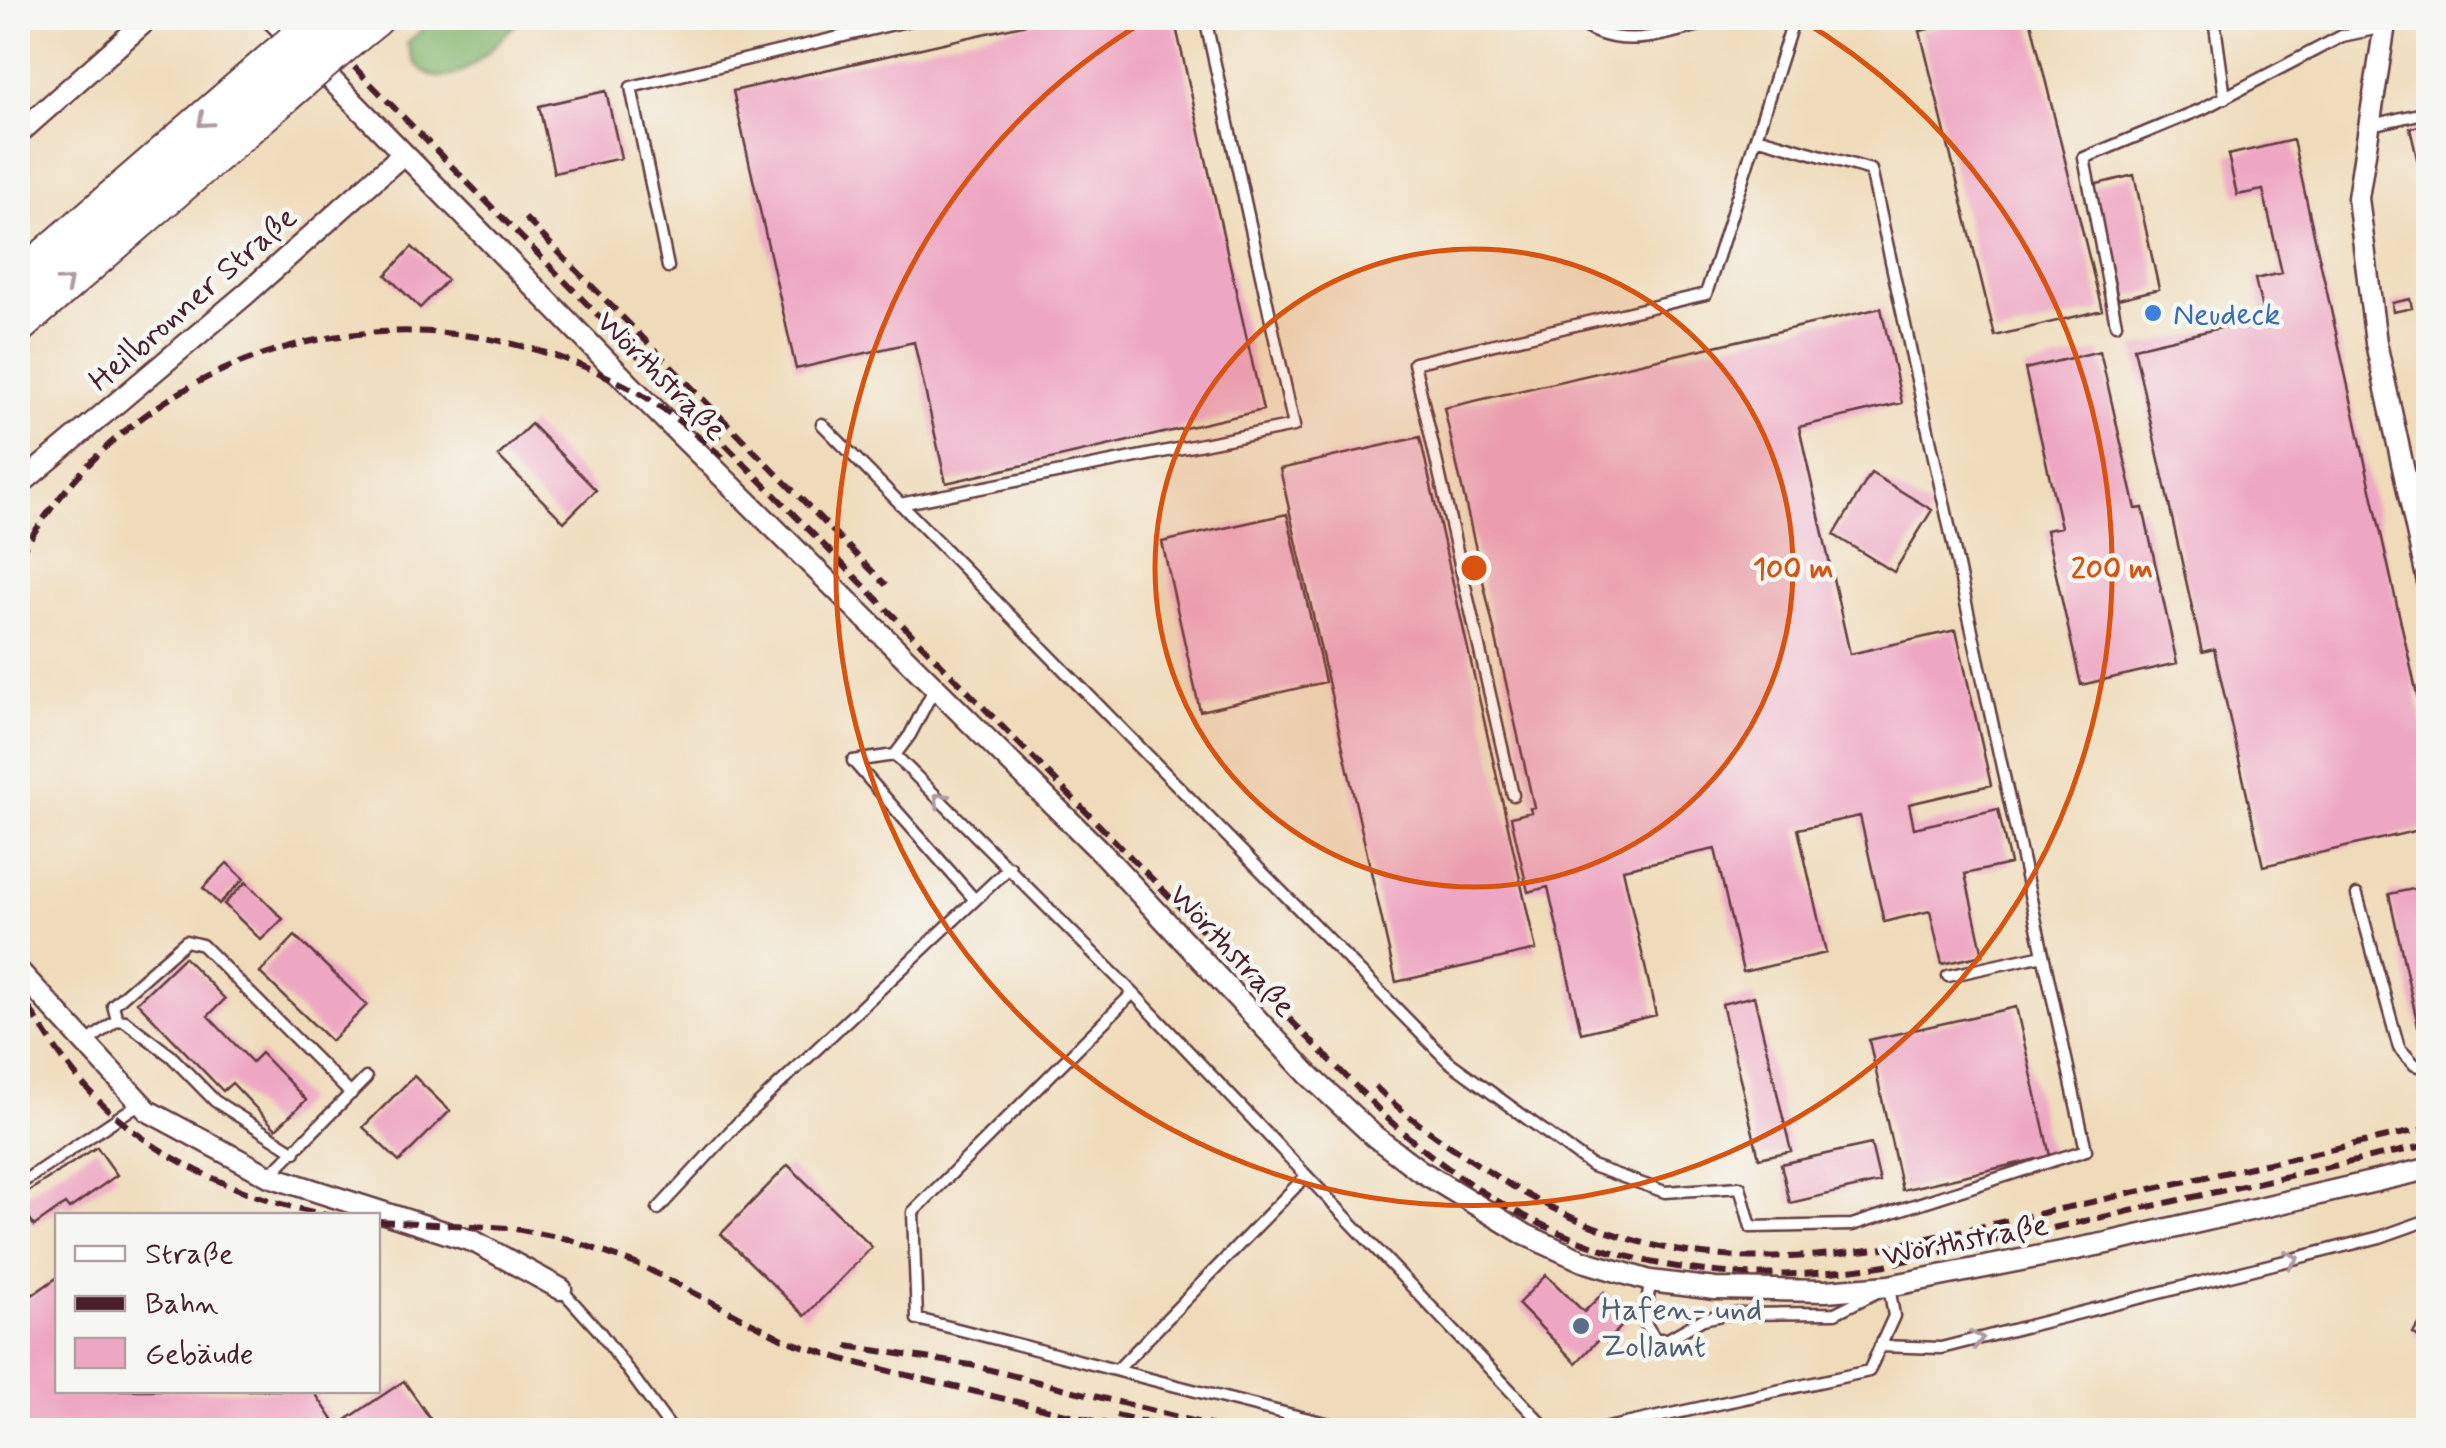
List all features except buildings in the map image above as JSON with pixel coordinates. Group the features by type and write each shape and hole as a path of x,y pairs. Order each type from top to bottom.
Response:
{"highway":[{"path":"18,282 278,57 350,24"},
{"path":"18,324 350,24"}],"street":[{"path":"18,134 150,18"},
{"name":"Wörthstraße","path":"271,18 622,378 1102,852 1308,1076 1374,1136 1419,1170 1526,1235 1583,1261 1650,1281 1773,1292 1889,1286 2107,1242 2428,1169"},
{"path":"2386,22 2358,198 2376,343 2428,582"},
{"name":"Heilbronner Straße","path":"18,486 246,294 404,154"},
{"path":"18,970 148,1111 269,1176 475,1242 561,1289"}],"lane":[{"path":"668,267 630,87 919,18"},
{"path":"900,504 1294,426 1205,18"},
{"path":"1572,18 1589,32 1633,41 1725,18"},
{"path":"1513,796 1414,363 1706,294 1794,18"},
{"path":"2214,18 2225,98"},
{"path":"2116,324 2084,158 2225,98 2342,36 2386,22"},
{"path":"2370,125 2428,112"},
{"path":"822,424 1448,1060 1592,1166 1664,1192 1740,1186 1752,1228 1852,1225 2086,1150 1871,170 1756,137"},
{"path":"934,688 895,755 853,761 975,900"},
{"path":"895,755 1133,994 1548,1430"},
{"path":"658,1209 736,1125 1010,867"},
{"path":"2357,895 2399,1048 2416,1065 2428,1069"},
{"path":"117,1020 113,1005 186,940 202,944 351,1094"},
{"path":"1948,976 2043,955"},
{"path":"1133,994 913,1212 917,1319 1239,1404 1356,1430"},
{"path":"85,1044 117,1020"},
{"path":"117,1020 132,1025 158,1046 215,1101 295,1152"},
{"path":"269,1176 366,1078"},
{"path":"18,1186 140,1102"},
{"path":"1118,1369 1306,1176"},
{"path":"1880,1346 1941,1348 2380,1237 2428,1220"},
{"path":"1598,1430 1869,1371 1894,1316 1889,1286 1835,1313 1726,1314 1703,1319 1668,1340 1655,1339 1645,1323 1650,1281"},
{"path":"561,1289 599,1331 672,1430"}],"green space":[{"path":"435,18 521,18 473,64 444,77 430,75 417,65 407,43"}],"railway":[{"path":"306,18 1389,1120 1445,1166 1501,1203 1559,1232 1620,1254 1682,1268 1747,1274 1815,1273 1886,1265 2428,1145"},
{"path":"525,218 886,585"},
{"path":"18,557 54,504 86,467 154,409 217,373 284,348 353,334 424,332 495,340 564,359 644,396 723,457"},
{"path":"18,989 83,1084 145,1140 235,1188 318,1213"},
{"path":"1375,1086 1411,1118 1477,1164 1576,1219 1671,1249 1770,1258 1883,1248 2428,1128"},
{"path":"380,1221 510,1228 568,1239 644,1267 787,1341 849,1361 1132,1430"},
{"path":"847,1346 971,1365 1229,1430"},
{"path":"1116,1415 1178,1430"}],"place":[{"name":"Neudeck","path":"2153,313"},
{"name":"Hafen- und Zollamt","path":"1581,1326"}]}
